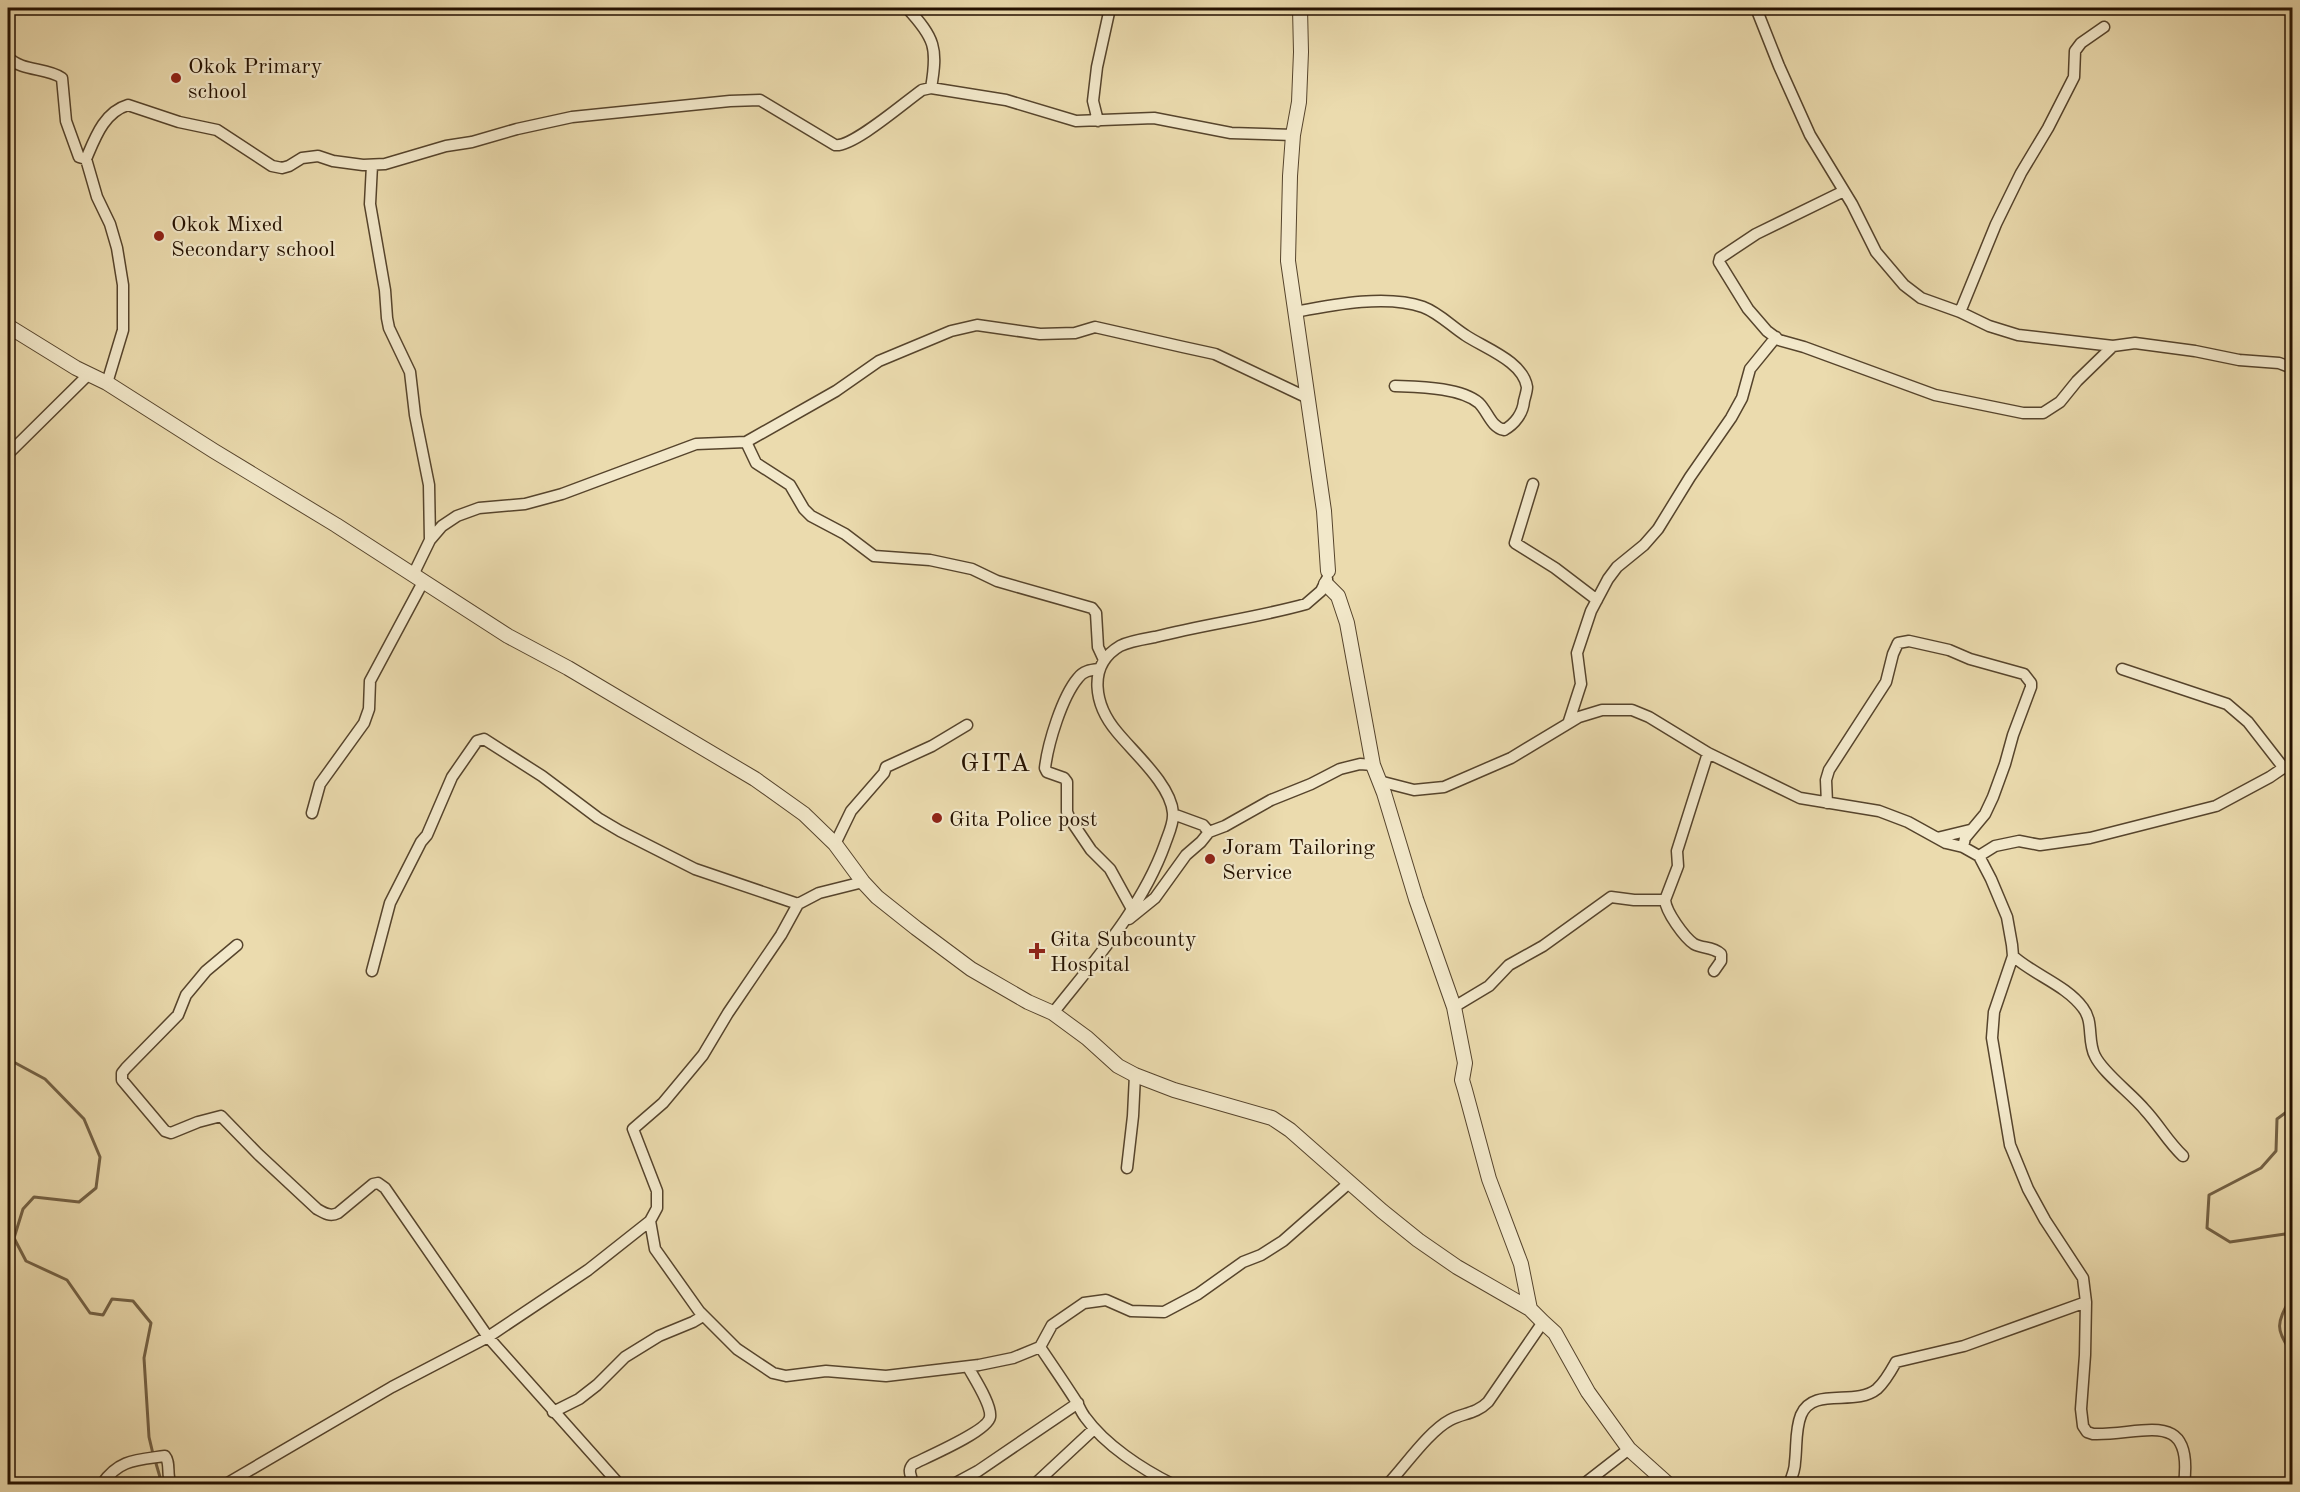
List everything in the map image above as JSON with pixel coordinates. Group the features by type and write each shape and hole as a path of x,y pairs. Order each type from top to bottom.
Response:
{"street":[{"path":"907,8 934,44 936,63 931,88"},
{"path":"1098,121 1093,101 1097,66 1110,8"},
{"path":"1300,8 1299,102 1293,135 1288,261 1324,511 1327,577 1338,596 1347,623 1373,765 1454,1007 1465,1063 1462,1080 1489,1179 1521,1264 1530,1309"},
{"path":"1756,8 1810,135 1844,191 1876,252 1904,285 1921,298 1960,312 1989,326 2018,335 2113,346 2135,343 2239,360 2279,363 2292,368"},
{"path":"1960,312 1996,224 2021,173 2048,128 2074,77 2075,51 2081,43 2104,27"},
{"path":"8,57 13,63 48,71 62,78 66,120 79,156 86,159"},
{"path":"107,383 123,330 123,285 117,248 110,224 97,196 86,159 99,128 120,107 128,105 179,122 217,130 272,166 282,168 302,158 318,156 333,161 372,165 405,159 447,146 572,117 730,101 760,100 777,108 835,145 841,146 861,135 922,90 931,88 1006,100 1076,121 1154,118 1231,133 1293,135"},
{"path":"312,813 320,784 364,723 369,709 370,681 418,579 429,540 429,485 415,414 410,372 389,328 387,318 385,290 370,204 372,165"},
{"path":"1844,191 1756,234 1720,258 1719,262 1748,309 1767,331 1776,337 1935,395 2022,413 2043,413 2060,402 2113,346"},
{"path":"1295,312 1363,302 1400,303 1423,307 1465,335 1506,358 1518,371 1527,387 1523,410 1504,430 1496,427 1481,405 1461,394 1427,388 1395,386"},
{"path":"429,540 442,526 457,516 479,508 525,504 562,494 659,460 696,444 746,442 826,397 879,361 951,331 977,325 1040,334 1075,333 1095,327 1215,354 1308,398"},
{"path":"8,326 76,368 107,383 336,525 508,636 568,668 755,779 804,814 835,844 877,897 916,928 971,969 1028,1002 1053,1013 1088,1038 1118,1066 1135,1075 1212,1102 1272,1118 1290,1130 1409,1233 1457,1267 1530,1309 1544,1322 1555,1333 1588,1392 1629,1449 1668,1485"},
{"path":"1569,721 1581,684 1577,653 1591,611 1617,567 1644,545 1658,529 1690,477 1731,418 1742,398 1750,369 1776,337"},
{"path":"8,454 89,374"},
{"path":"746,442 756,463 790,485 804,509 811,516 845,534 874,556 930,560 972,569 997,581 1092,608 1096,613 1101,664 1098,690 1114,729 1155,776 1169,800 1173,814 1170,830 1154,872 1132,909 1053,1013"},
{"path":"1533,484 1515,543 1555,568 1597,600"},
{"path":"1132,909 1110,869 1091,849 1070,819 1067,812 1067,782 1064,778 1047,772 1045,768 1053,732 1069,692 1078,677 1101,664 1121,645 1306,604 1316,597 1327,577"},
{"path":"1827,803 1828,770 1886,682 1898,643 1910,641 1949,650 1970,659 2024,674 2031,683 1993,797 1985,814 1970,830 1963,847"},
{"path":"1979,856 1995,846 2019,841 2040,845 2090,838 2208,808 2270,777 2288,764 2248,722 2227,704 2122,669"},
{"path":"1379,781 1414,790 1444,787 1510,758 1569,721 1602,710 1632,710 1649,717 1708,753 1800,798 1879,811 1908,822 1937,838 1963,847 1979,856 2007,917 2013,956 1994,1012 1992,1038 2010,1145 2028,1189 2045,1220 2083,1278 2086,1302 2081,1409 2083,1426 2087,1432 2093,1434 2154,1428 2174,1435 2181,1444 2186,1457 2184,1485"},
{"path":"835,844 851,811 884,773 886,767 932,746 967,725"},
{"path":"372,971 390,903 421,842 427,835 452,777 477,741 484,739 543,777 597,818 620,831 694,869 798,904"},
{"path":"1708,753 1677,851 1678,866 1665,900 1670,914 1693,944 1715,948 1721,954 1721,961 1714,971"},
{"path":"1121,925 1155,898 1186,855 1209,832 1225,826 1271,800 1340,769 1360,764 1373,765"},
{"path":"1173,814 1203,825 1209,832"},
{"path":"1937,838 1970,830"},
{"path":"226,1485 392,1387 488,1337 588,1270 650,1221 657,1208 657,1191 633,1129 663,1103 703,1055 781,935 798,904 819,893 863,882"},
{"path":"1454,1007 1488,986 1509,964 1543,946 1611,897 1665,900"},
{"path":"237,945 206,971 186,995 178,1015 126,1068 122,1073 122,1080 165,1131 171,1132 222,1116 258,1154 317,1209 327,1214 338,1213 373,1184 385,1188 488,1337 619,1485"},
{"path":"2013,956 2024,966 2064,991 2085,1010 2090,1024 2091,1050 2096,1060 2144,1108 2171,1145 2183,1156"},
{"path":"1127,1168 1135,1075"},
{"path":"650,1221 655,1249 674,1279 703,1316 737,1349 772,1373 786,1376 826,1371 886,1376 968,1367 1012,1358 1040,1347 1052,1325 1084,1303 1106,1300 1131,1311 1164,1312 1198,1294 1235,1267 1283,1241 1349,1183"},
{"path":"1789,1485 1795,1465 1801,1416 1809,1404 1821,1399 1853,1398 1868,1394 1877,1389 1896,1362 1964,1346 2086,1302"},
{"path":"553,1412 579,1399 625,1357 659,1335 693,1323 703,1316"},
{"path":"1388,1485 1438,1429 1450,1420 1480,1410 1488,1402 1544,1322"},
{"path":"1040,1347 1094,1429 1132,1459 1172,1485"},
{"path":"912,1485 909,1468 913,1464 988,1423 991,1416 988,1404 968,1367"},
{"path":"954,1485 1078,1403"},
{"path":"1035,1485 1094,1429"},
{"path":"1586,1484 1629,1449"},
{"path":"102,1485 116,1467 127,1462 165,1455 171,1485"}],"waterway":[{"path":"8,1059 45,1079 84,1119 100,1157 96,1188 79,1202 34,1197 23,1209 14,1238 26,1261 67,1280 90,1313 103,1315 112,1299 133,1301 151,1323 144,1358 149,1437 153,1454"},
{"path":"2292,1108 2277,1119 2276,1151 2261,1168 2209,1195 2207,1228 2230,1242 2285,1234 2292,1243"},
{"path":"2292,1295 2283,1312 2280,1324 2282,1337 2292,1353"},
{"path":"155,1460 162,1484"}],"place":[{"name":"Okok Primary school","path":"176,78"},
{"name":"Okok Mixed Secondary school","path":"159,236"},
{"name":"Gita Police post","path":"937,818"},
{"name":"Joram Tailoring Service","path":"1210,859"},
{"name":"Gita Subcounty Hospital","path":"1037,951"}],"district":[{"name":"GITA","path":"996,762"}]}
